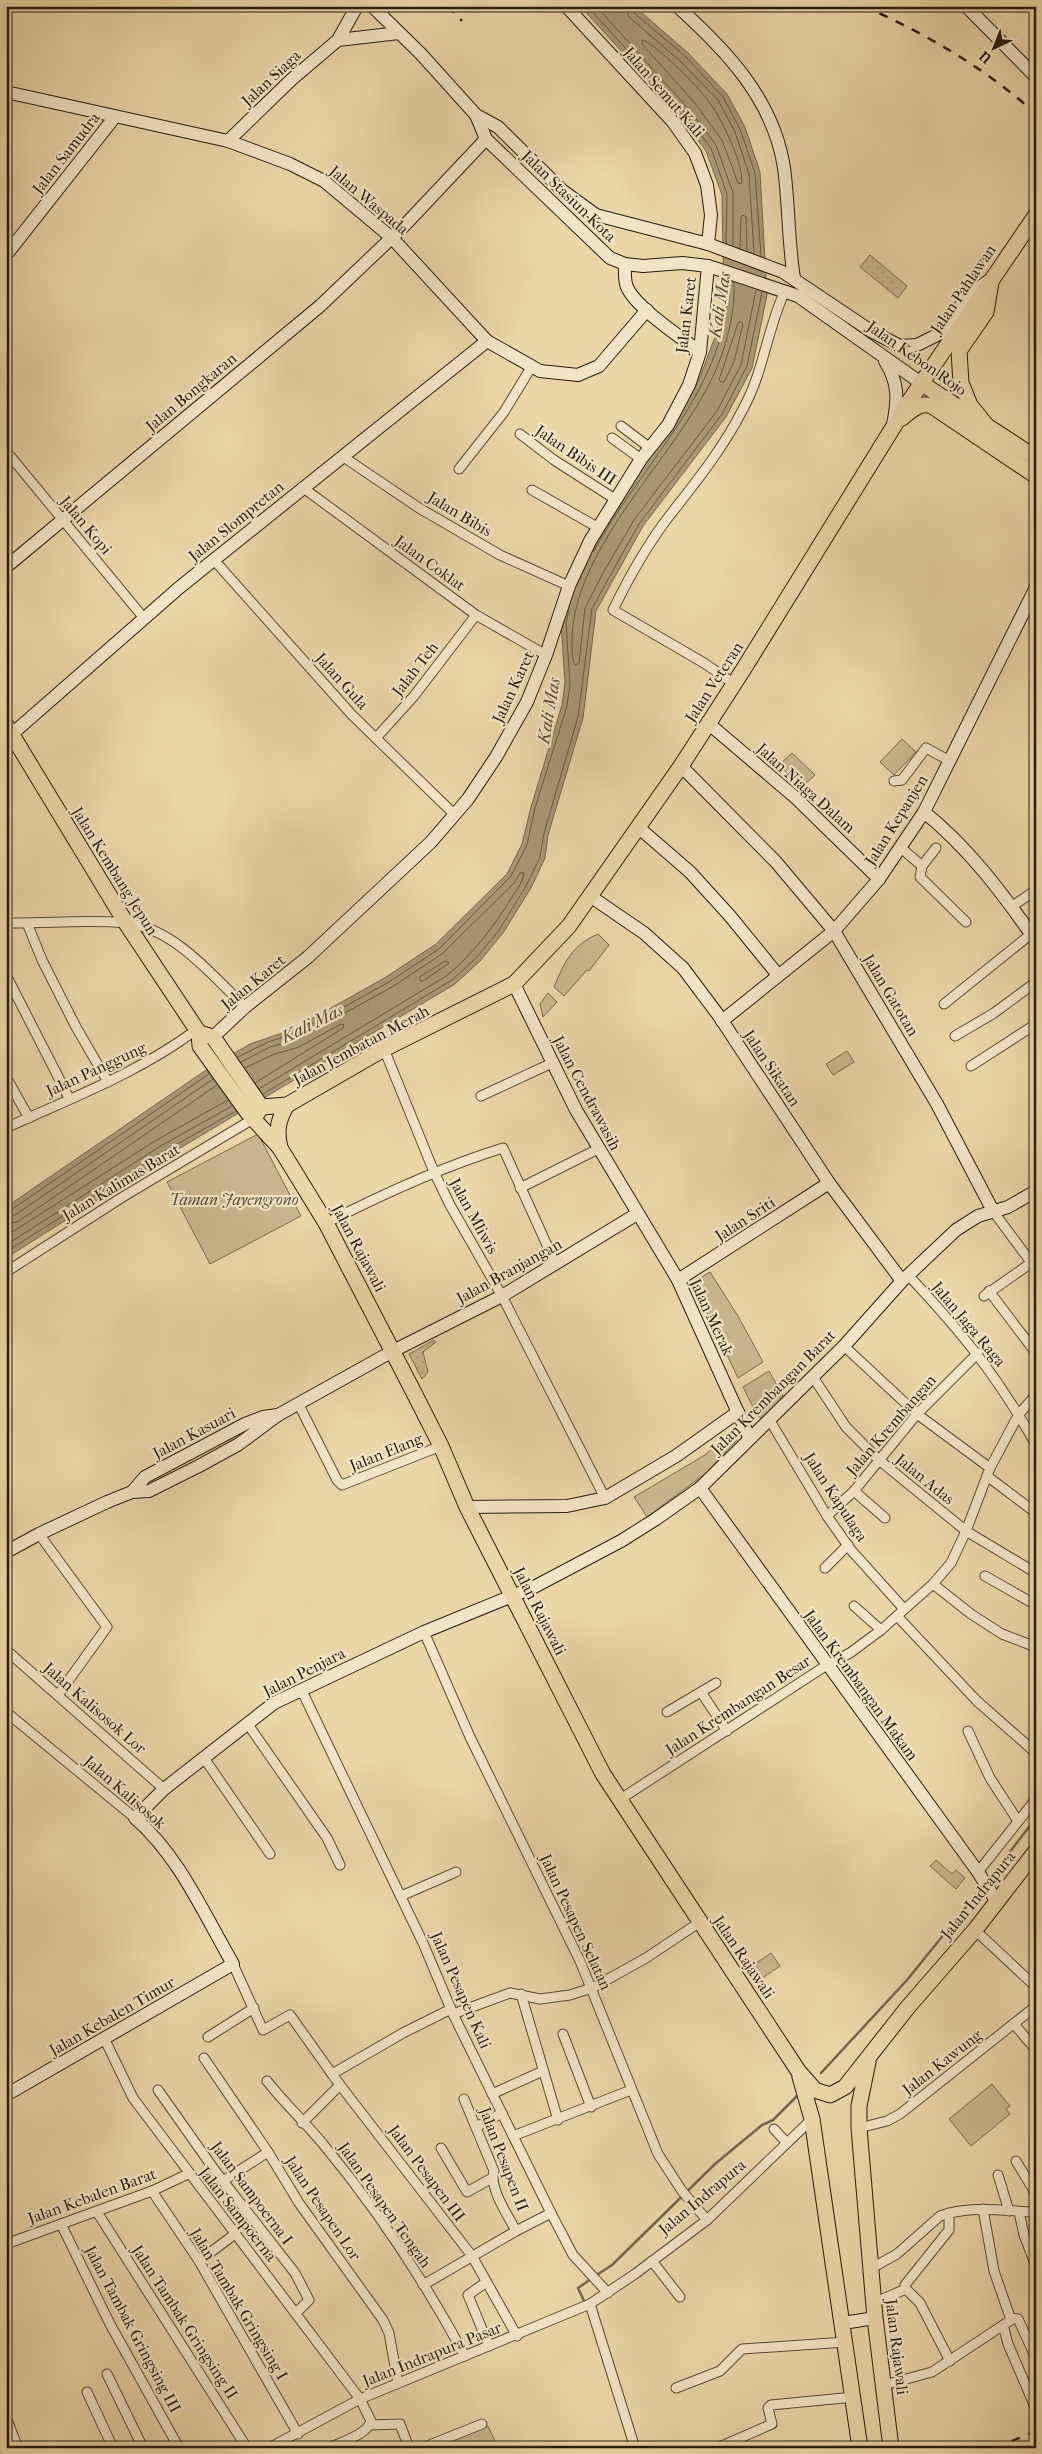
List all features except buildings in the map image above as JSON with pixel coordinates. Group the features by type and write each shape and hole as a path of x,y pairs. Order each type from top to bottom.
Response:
{"main road":[{"name":"Jalan Pahlawan","path":"921,383 1036,215"},
{"path":"990,430 970,405 961,383 959,351 986,312 992,278"},
{"name":"Jalan Veteran","path":"514,984 569,926 680,766 921,383"},
{"name":"Jalan Kebon Rojo","path":"921,383 990,430 1036,458"},
{"name":"Jalan Kebon Rojo","path":"894,426 914,408 928,404 1036,476"},
{"name":"Jalan Kembang Jepun","path":"8,732 126,923 203,1034 227,1056 256,1111"},
{"name":"Jalan Jembatan Merah","path":"256,1111 287,1105 384,1048 514,984"},
{"name":"Jalan Kembang Jepun","path":"203,1034 200,1046 214,1065 256,1111"},
{"name":"Jalan Rajawali","path":"280,1148 277,1134 278,1123 287,1105"},
{"name":"Jalan Rajawali","path":"256,1111 326,1224 441,1446 467,1507 603,1774 619,1800 799,2072 819,2093 835,2094 845,2086 871,2054"},
{"name":"Jalan Indrapura","path":"871,2054 975,1930 1036,1851"},
{"name":"Jalan Rajawali","path":"871,2054 859,2106 859,2128 874,2318 891,2448"},
{"name":"Jalan Rajawali","path":"799,2072 812,2119 854,2396 860,2448"}],"street":[{"name":"Jalan Siaga","path":"228,141 292,79 338,40 357,6"},
{"name":"Jalan Stasiun Kota","path":"372,6 476,115 498,127 563,191 582,206 612,220 714,246 788,275"},
{"name":"Jalan Semut Kali","path":"566,6 673,122 695,153 708,192 714,246"},
{"path":"677,6 703,30 740,70 760,100 772,125 784,166 788,275"},
{"path":"966,6 1036,77"},
{"path":"338,40 399,33"},
{"name":"Jalan Waspada","path":"6,92 114,118 165,126 228,141 290,164 324,181 392,238 487,340 540,371 578,375 599,366 647,310"},
{"name":"Jalan Stasiun Kota","path":"476,115 486,139 610,258 625,264 643,266 682,263 713,267 782,290"},
{"name":"Jalan Samudra","path":"6,255 114,118"},
{"path":"486,139 498,127"},
{"name":"Jalan Bongkaran","path":"6,567 305,319 392,238 486,139"},
{"path":"625,264 625,282 628,289 647,310 700,352"},
{"name":"Jalan Karet","path":"203,1034 245,1007 282,979 365,906 431,842 455,815 496,757 527,702 546,655 569,586 597,527 641,459 668,425 695,369 700,352 713,267"},
{"name":"Jalan Kebon Rojo","path":"788,275 872,331 889,341 908,347 923,343 943,332 967,297 992,278"},
{"path":"733,683 704,663 613,610 642,556 696,482 742,411 757,380 782,290"},
{"name":"Jalan Kebon Rojo","path":"782,290 798,296 921,383"},
{"name":"Jalan Slompretan","path":"8,732 143,617 302,487 487,340"},
{"path":"882,355 893,372 897,385 894,426"},
{"path":"459,469 504,412 532,366"},
{"path":"621,426 650,448"},
{"name":"Jalan Bibis III","path":"520,434 554,460 615,500"},
{"path":"612,438 641,459"},
{"name":"Jalan Kopi","path":"6,451 143,617"},
{"name":"Jalan Bibis","path":"342,456 419,508 500,555 569,586"},
{"name":"Jalan Coklat","path":"302,487 476,615 546,655"},
{"path":"532,490 597,527"},
{"name":"Jalan Gula","path":"214,560 376,738 455,815"},
{"name":"Jalan Kepanjen","path":"722,1021 834,931 879,879 924,812 1036,588"},
{"name":"Jalah Teh","path":"376,738 414,696 476,615"},
{"name":"Jalan Niaga Dalam","path":"708,723 796,798 879,879"},
{"path":"894,781 902,780 926,748 950,761"},
{"name":"Jalan Gatotan","path":"680,766 776,862 834,931 937,1104 993,1211 1033,1266"},
{"path":"924,812 961,846 986,874 1033,937 944,1004"},
{"path":"638,828 690,872 730,916 778,975"},
{"path":"900,847 922,866"},
{"path":"936,848 922,866 920,876 966,922"},
{"path":"1011,908 1036,890"},
{"name":"Jalan Sikatan","path":"590,896 644,933 683,968 722,1021 829,1183 905,1278"},
{"path":"6,923 126,923 151,930 184,950 245,1007"},
{"path":"27,923 42,960 76,1027 108,1082"},
{"path":"6,975 69,1098"},
{"path":"955,1036 994,1013 1036,982"},
{"name":"Jalan Cendrawasih","path":"514,984 552,1063 598,1149 637,1214"},
{"path":"971,1066 1036,1024"},
{"name":"Jalan Panggung","path":"6,1128 108,1082 203,1034"},
{"name":"Jalan Mliwis","path":"384,1048 434,1172 450,1205 502,1296 605,1498"},
{"path":"480,1096 552,1063"},
{"path":"6,1077 28,1118"},
{"name":"Jalan Kalimas Barat","path":"6,1272 256,1111"},
{"path":"326,1224 385,1193 434,1172 503,1148 556,1265"},
{"path":"520,1188 598,1149"},
{"name":"Jalan Sriti","path":"678,1280 829,1183"},
{"name":"Jalan Krembangan Barat","path":"513,1595 621,1541 700,1488 749,1437 844,1346 905,1278 956,1230 978,1216 1018,1202 1036,1191"},
{"name":"Jalan Branjangan","path":"393,1352 502,1296 556,1265 637,1214"},
{"name":"Jalan Merak","path":"637,1214 678,1280 749,1437"},
{"path":"1033,1266 987,1294 1036,1353"},
{"name":"Jalan Jaga Raga","path":"905,1278 950,1319 978,1353 1019,1414 1036,1445"},
{"path":"844,1346 917,1414 1036,1513"},
{"name":"Jalan Kasuari","path":"6,1552 39,1534 132,1492 145,1477 245,1424 263,1417 278,1415 299,1405 393,1352"},
{"name":"Jalan Krembangan","path":"827,1516 854,1491 917,1414 978,1353"},
{"name":"Jalan Adas","path":"813,1377 846,1427 879,1460 966,1531 1036,1573"},
{"name":"Jalan Krembangan Besar","path":"619,1800 827,1665 850,1653 881,1630 933,1584 951,1563 966,1531 988,1472 1019,1414 1036,1395"},
{"name":"Jalan Elang","path":"299,1405 337,1480 342,1485 441,1446"},
{"path":"467,1507 567,1506 605,1498 676,1456 738,1412"},
{"name":"Jalan Kapulaga","path":"769,1419 827,1516 848,1545 904,1609"},
{"name":"Jalan Krembangan Makam","path":"700,1488 996,1902"},
{"path":"854,1491 885,1518"},
{"path":"39,1534 107,1627 58,1695"},
{"path":"825,1568 848,1545"},
{"path":"985,1576 1036,1604"},
{"path":"933,1584 971,1614 1002,1634 1036,1647"},
{"name":"Jalan Penjara","path":"134,1818 164,1788 274,1703 424,1632 513,1595"},
{"path":"854,1606 881,1630"},
{"path":"897,1616 977,1701 1036,1753"},
{"name":"Jalan Pesapen Selatan","path":"424,1632 470,1737 592,1988 658,2154 682,2191 707,2220"},
{"name":"Jalan Kalisosok Lor","path":"6,1650 164,1788"},
{"path":"667,1712 716,1683"},
{"name":"Jalan Pesapen Kali","path":"301,1689 401,1896 452,2012 551,2213 573,2254 606,2291"},
{"path":"701,1692 727,1731"},
{"name":"Jalan Kalisosok","path":"6,1712 146,1828 177,1866 233,1964"},
{"path":"248,1723 327,1838 340,1865"},
{"path":"968,1731 990,1778 1018,1821"},
{"path":"204,1758 270,1854"},
{"path":"982,1880 1018,1821 1036,1799"},
{"path":"401,1896 456,1872"},
{"path":"332,2074 403,2033 452,2012 502,1995 521,1994 540,1999 570,1995 592,1988 646,1958 700,1922"},
{"path":"975,1930 1036,1987"},
{"path":"208,2037 254,2008 233,1964"},
{"name":"Jalan Kebalen Timur","path":"6,2095 233,1964"},
{"path":"521,1994 558,2120"},
{"name":"Jalan Kawung","path":"859,2128 887,2121 900,2114 1036,2006"},
{"name":"Jalan Pesapen III","path":"254,2008 264,2030 290,2014 340,2085 472,2256 485,2283 488,2283 517,2336"},
{"path":"1014,2024 1036,2050"},
{"path":"563,2034 591,2106"},
{"name":"Jalan Sampoerna","path":"104,2040 133,2098 188,2174 360,2399 371,2421 370,2425"},
{"name":"Jalan Pesapen Lor","path":"204,2058 268,2152 298,2203 383,2320 389,2333 395,2358 398,2383"},
{"path":"492,2094 543,2070"},
{"name":"Jalan Pesapen Tengah","path":"268,2082 302,2123 322,2143 348,2176 424,2285 465,2356"},
{"path":"302,2123 340,2085"},
{"name":"Jalan Sampoerna I","path":"158,2090 223,2181 295,2273 309,2298 307,2303 296,2313"},
{"path":"513,2136 631,2090"},
{"name":"Jalan Pesapen II","path":"464,2099 494,2171 492,2178 516,2231"},
{"path":"476,2127 502,2113"},
{"name":"Jalan Indrapura","path":"606,2291 652,2261 707,2220 812,2119"},
{"path":"774,2129 787,2144"},
{"path":"441,2148 467,2192 492,2178"},
{"path":"223,2181 268,2152"},
{"path":"1016,2161 1036,2194"},
{"name":"Jalan Kebalen Barat","path":"6,2244 152,2191 188,2174"},
{"path":"998,2175 1009,2211"},
{"name":"Jalan Tambak Gringsing I","path":"152,2191 199,2261 298,2434"},
{"path":"870,2269 897,2254 940,2216 949,2213 983,2209 1036,2212"},
{"path":"983,2209 994,2271 1008,2321 1008,2344 1036,2409"},
{"name":"Jalan Tambak Gringsing II","path":"97,2212 247,2448"},
{"path":"1019,2212 1024,2235 1036,2266"},
{"path":"424,2285 516,2231 551,2213"},
{"path":"949,2213 949,2230 905,2285 906,2289 920,2303 950,2361"},
{"name":"Jalan Tambak Gringsing III","path":"61,2224 110,2324 179,2448"},
{"path":"199,2261 235,2234"},
{"path":"652,2261 680,2297"},
{"path":"485,2283 468,2295 489,2346"},
{"path":"873,2302 906,2289"},
{"name":"Jalan Indrapura Pasar","path":"269,2448 360,2399 589,2305 606,2291"},
{"path":"589,2305 635,2448"},
{"path":"843,2323 874,2318"},
{"path":"884,2385 932,2372 1008,2321 1018,2319 1036,2358"},
{"path":"676,2388 720,2371 742,2349 846,2342"},
{"path":"107,2374 143,2448"},
{"path":"87,2392 113,2448"},
{"path":"717,2448 772,2424 768,2408 771,2405 854,2396"},
{"path":"6,2417 18,2448"},
{"path":"329,2448 370,2425 400,2424 408,2448"},
{"path":"422,2448 482,2424"}],"green space":[{"path":"870,255 907,286 898,298 860,267"},
{"path":"902,739 916,752 894,775 880,762"},
{"path":"792,753 815,775 802,787 779,765"},
{"path":"598,934 609,945 589,971 587,970 564,996 554,987 561,970 575,949 589,938"},
{"path":"548,993 557,1002 543,1017 540,1004"},
{"path":"847,1051 854,1062 833,1075 826,1064"},
{"name":"Taman Jayengrono","path":"258,1134 301,1216 210,1264 167,1182"},
{"path":"710,1272 738,1316 763,1362 738,1378 694,1285 695,1281"},
{"path":"434,1340 436,1342 423,1352 428,1372 422,1379 409,1354"},
{"path":"769,1371 783,1396 763,1419 757,1415 743,1387"},
{"path":"729,1433 737,1440 706,1473 647,1517 634,1497 705,1455"},
{"path":"936,1860 952,1874 956,1870 965,1878 956,1889 930,1866"},
{"path":"771,1953 780,1966 758,1981 749,1968"},
{"path":"992,2084 1010,2106 1006,2109 1010,2114 971,2146 949,2119"},
{"path":"488,2426 498,2448 425,2448"}],"water":[{"name":"Kali Mas","path":"580,6 634,6 688,53 727,94 745,127 760,172 767,295 752,368 726,417 643,526 596,611 583,718 548,835 545,858 531,888 503,933 480,961 455,984 165,1157 6,1258 6,1207 209,1068 250,1044 291,1030 386,977 436,944 507,874 522,844 531,807 562,705 565,683 561,622 571,583 619,500 675,421 698,382 715,337 724,303 722,195 706,151 679,114"}],"waterway":[{"path":"988,1880 1036,1818"},
{"path":"821,2073 907,1980 983,1886"},
{"path":"595,2276 612,2265 715,2164 762,2125 773,2120 799,2094"},
{"path":"585,2303 578,2288 591,2279"}],"railway":[{"path":"448,6 462,21"},
{"path":"863,6 909,28 954,53 996,82 1036,114"},
{"path":"995,2448 1036,2431"}]}
